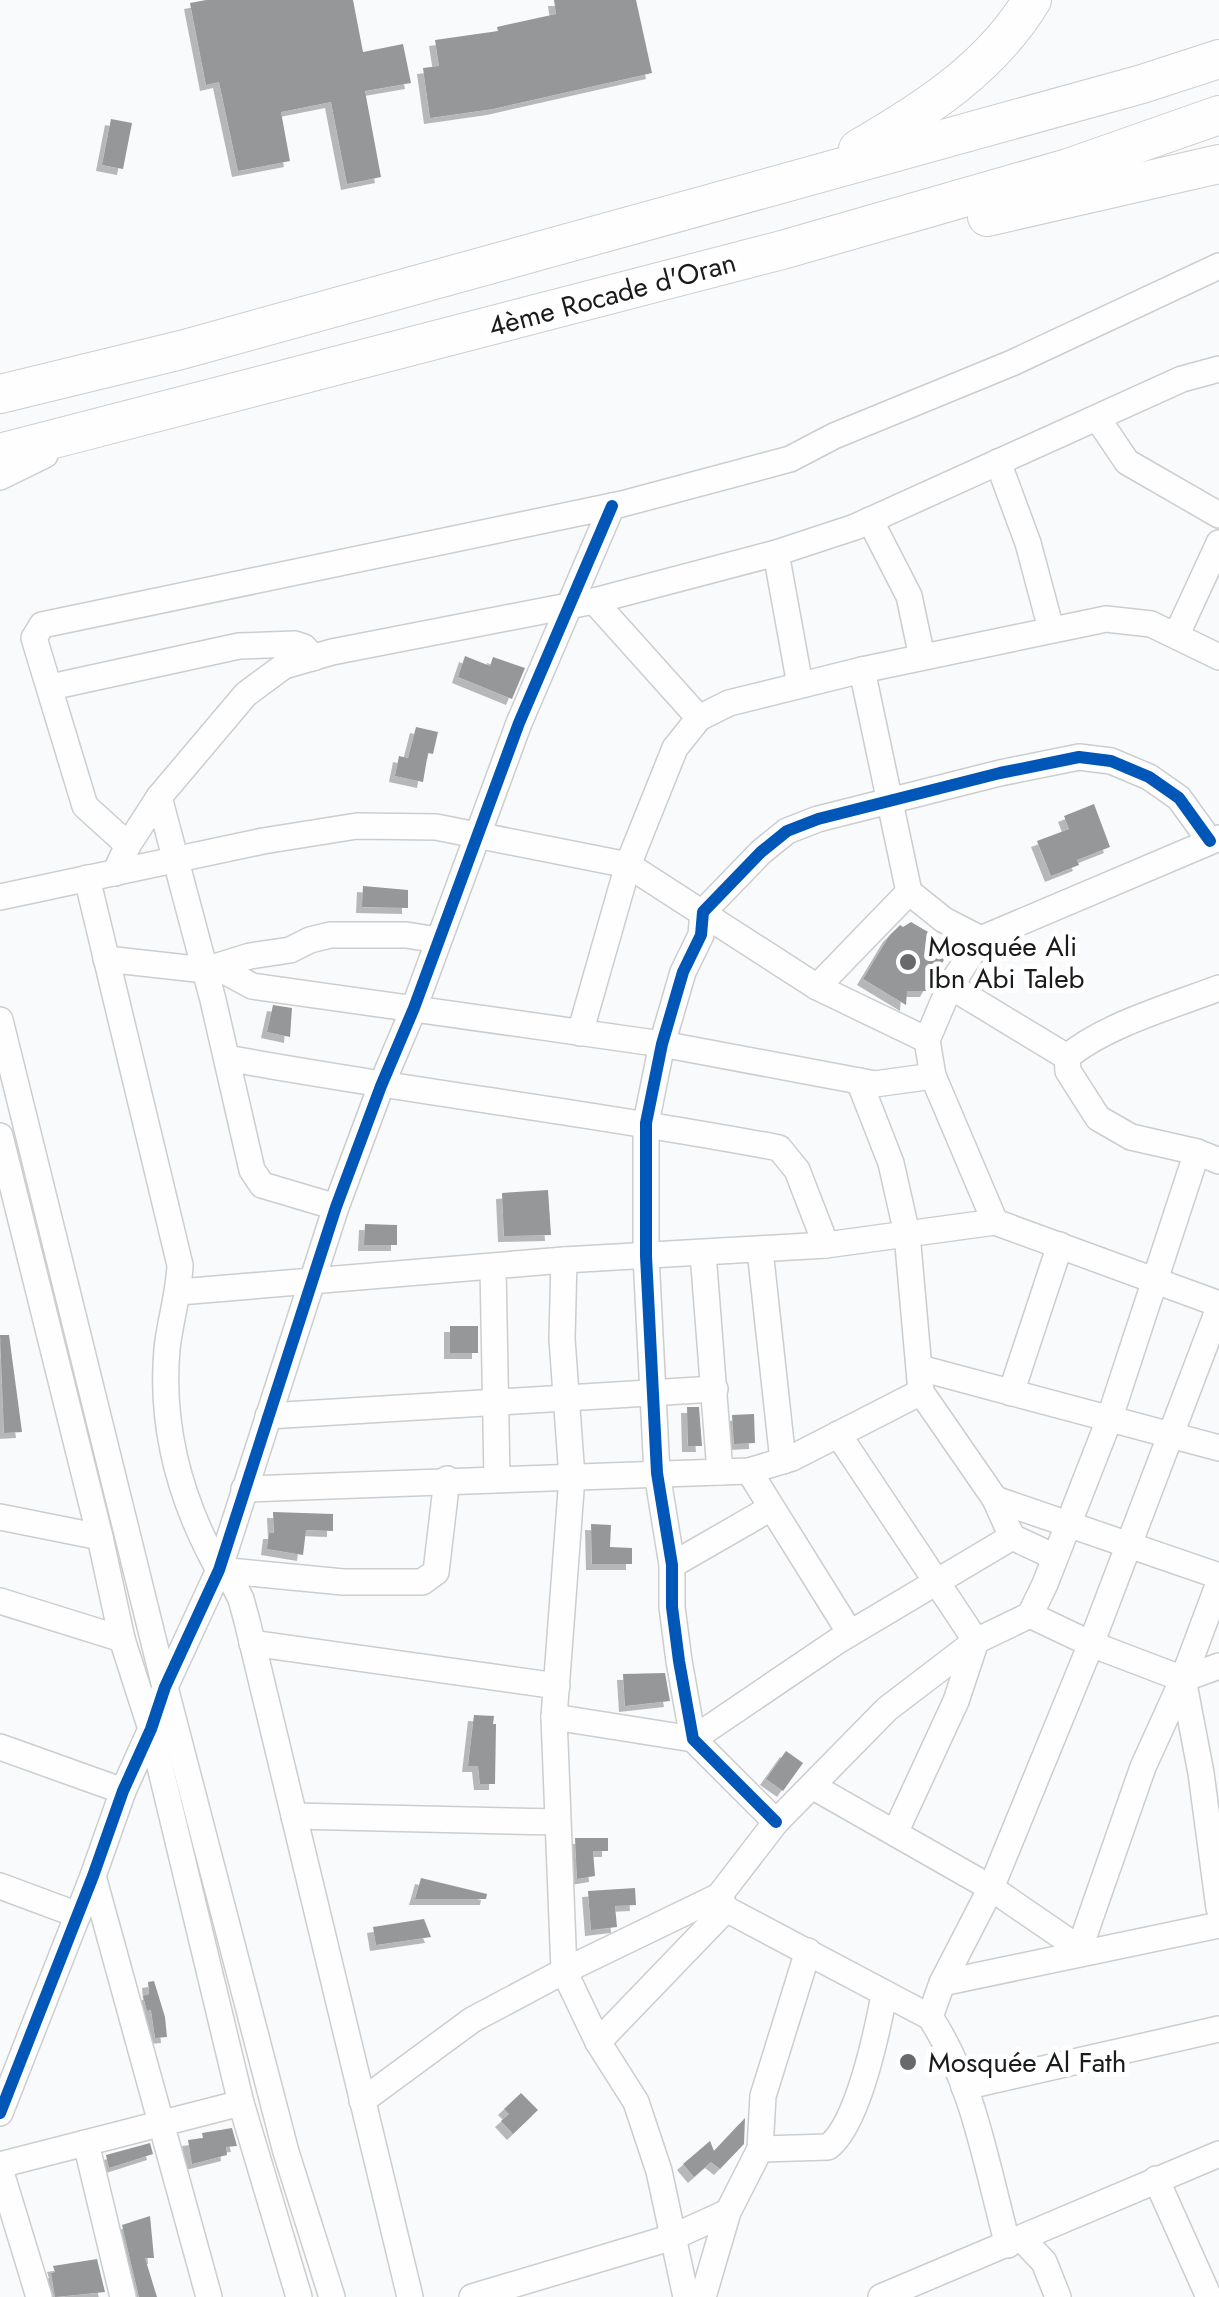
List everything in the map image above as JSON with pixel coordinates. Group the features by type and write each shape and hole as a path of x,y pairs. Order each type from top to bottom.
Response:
{"highway":[{"path":"807,178 954,88 1018,23 1032,0"},
{"path":"1142,84 1176,53 1219,33"},
{"path":"0,394 198,345 807,178 1219,59"},
{"name":"4ème Rocade d'Oran","path":"0,453 782,250 1068,168 1219,115"},
{"path":"1068,168 1162,152 1219,137"},
{"path":"782,250 870,243 936,231 1010,210 1219,164"}],"street":[{"path":"128,845 85,806 51,687 40,664 34,638 42,625 612,506 790,459 834,436 1012,363 1219,266"},
{"path":"115,874 128,845 159,797 246,694 284,666 582,603 776,553 870,520 1182,379 1219,369"},
{"path":"1098,419 1127,462 1219,516"},
{"path":"0,477 106,426"},
{"path":"998,462 1028,542 1051,629"},
{"path":"0,2113 122,1791 151,1729 165,1687 223,1570 244,1489 336,1207 519,723 582,603 612,506"},
{"path":"870,520 909,596 922,657"},
{"path":"1178,634 1219,543"},
{"path":"776,553 800,685"},
{"path":"582,603 699,718"},
{"path":"580,1033 628,866 674,748 699,718 729,703 800,685 1106,619 1130,620 1178,634 1219,657"},
{"path":"51,687 239,646 295,644 304,647 312,658"},
{"path":"862,670 909,892 944,920 982,939"},
{"path":"776,1822 693,1739 672,1607 672,1565 657,1473 646,1256 646,1123 662,1044 683,972 700,934 704,912 760,852 787,831 818,818 888,804 1000,773 1094,757 1149,777 1179,798 1214,840 982,939 950,986 927,1040 934,1076 996,1222"},
{"path":"159,797 175,862 212,969 252,1170 262,1185 336,1207"},
{"path":"0,898 264,841 356,826 436,827 628,866 817,987 927,1040"},
{"path":"86,878 177,1248 179,1292 168,1347 168,1409 174,1456 190,1514 241,1599 410,2297"},
{"path":"817,987 909,892"},
{"path":"212,969 330,936 406,935 438,940"},
{"path":"290,950 298,994"},
{"path":"106,959 212,969 252,986 298,994 662,1044 859,1081 890,1084 934,1076"},
{"path":"950,986 1067,1057"},
{"path":"1067,1057 1080,1046 1219,988"},
{"path":"0,1020 165,1687 286,2152 332,2297"},
{"path":"598,2042 722,1902 776,1822 887,1708 976,1642 1030,1614 1109,1420 1156,1279 1208,1157 1131,1137 1098,1118 1068,1072 1067,1057"},
{"path":"227,1058 381,1086 646,1123 780,1148 798,1170 826,1245"},
{"path":"859,1081 891,1163 907,1234 921,1380 994,1499 1012,1537 1055,1557"},
{"path":"0,1136 3,1162 100,1537 122,1639 151,1729 241,2103 299,2297"},
{"path":"179,1292 564,1260 826,1245 996,1222 1156,1279 1219,1306 1091,1644 991,1888 942,1983 930,2017"},
{"path":"1011,1393 1060,1245"},
{"path":"760,1250 783,1461"},
{"path":"702,1253 720,1472"},
{"path":"564,1260 562,1339 572,1477 554,1717 564,1971 598,2042 636,2102 660,2171 686,2297"},
{"path":"493,1268 497,1478"},
{"path":"244,1489 748,1471 783,1461 838,1434 921,1380 1011,1393 1219,1448"},
{"path":"268,1416 715,1389"},
{"path":"838,1434 976,1642"},
{"path":"748,1471 850,1633"},
{"path":"223,1570 343,1582 422,1582 436,1572 447,1479"},
{"path":"0,1494 4,1519 100,1537"},
{"path":"994,1499 1219,1579 1183,1678 1142,1767 1084,1936 1083,1952"},
{"path":"672,1565 772,1508"},
{"path":"554,1717 693,1739 850,1633 1012,1537"},
{"path":"0,1601 122,1639"},
{"path":"1030,1614 1091,1644 1183,1678 1219,1666"},
{"path":"895,1833 956,1701 976,1642"},
{"path":"252,1644 557,1686"},
{"path":"1183,1678 1210,1770 1219,1908"},
{"path":"0,1747 122,1791"},
{"path":"812,1786 991,1888 1083,1952"},
{"path":"294,1816 556,1822"},
{"path":"93,1876 209,2297"},
{"path":"0,1886 78,1915"},
{"path":"362,2101 472,2020 564,1971 722,1902"},
{"path":"722,1902 884,1995 930,2017 950,2047 1015,2242 1044,2262 1058,2297"},
{"path":"942,1983 1219,1925"},
{"path":"702,2297 728,2212 760,2150 763,2096 808,1951"},
{"path":"760,2150 828,2147 837,2140 850,2121 884,1995"},
{"path":"964,2088 1219,2029"},
{"path":"40,2297 0,2167 241,2103"},
{"path":"86,2143 123,2297"},
{"path":"882,2297 927,2288 1015,2242 1219,2154"},
{"path":"1156,2179 1209,2297"},
{"path":"472,2297 674,2237 728,2212"}],"building":[{"path":"353,0 363,52 403,44 411,83 365,91 381,177 347,184 331,102 281,112 290,161 238,171 219,82 206,85 190,3"},
{"path":"554,0 636,0 652,73 493,109 430,118 423,68 439,66 435,40 498,31 497,27 556,14"},
{"path":"111,119 132,123 123,169 102,165"},
{"path":"465,656 490,666 493,657 525,668 512,699 458,677"},
{"path":"416,727 438,732 433,754 428,753 423,782 395,776 399,756 408,758"},
{"path":"1094,804 1110,847 1051,876 1037,841 1069,829 1064,816"},
{"path":"363,886 408,890 408,908 362,907"},
{"name":"Mosquée Ali Ibn Abi Taleb","path":"911,922 952,946 926,991 907,991 906,1005 863,979 889,936 900,925"},
{"path":"273,1005 292,1008 290,1037 267,1032"},
{"path":"548,1190 551,1235 504,1236 502,1193"},
{"path":"365,1224 397,1225 397,1245 364,1245"},
{"path":"450,1326 478,1326 478,1353 450,1353"},
{"path":"0,1335 9,1335 22,1432 4,1433"},
{"path":"687,1407 699,1407 702,1446 688,1446"},
{"path":"754,1414 755,1443 734,1444 732,1415"},
{"path":"273,1512 333,1514 333,1531 306,1530 303,1555 267,1549 269,1533 274,1533"},
{"path":"591,1524 611,1525 610,1547 632,1548 632,1564 592,1564"},
{"path":"665,1673 670,1701 625,1706 623,1674"},
{"path":"474,1715 494,1716 495,1784 480,1784 478,1766 468,1766"},
{"path":"786,1751 803,1763 783,1791 766,1779"},
{"path":"575,1838 608,1838 608,1851 593,1851 595,1876 577,1879"},
{"path":"421,1878 487,1894 486,1899 415,1899"},
{"path":"635,1888 636,1905 615,1906 617,1927 591,1930 588,1891"},
{"path":"424,1919 431,1937 376,1945 373,1927"},
{"path":"154,1981 167,2037 155,2038 151,2010 147,2011 143,1996 149,1994 148,1982"},
{"path":"521,2093 538,2110 513,2134 501,2121 509,2114 504,2109"},
{"path":"745,2118 744,2144 720,2169 711,2162 694,2177 683,2164 710,2141 714,2151"},
{"path":"232,2128 237,2146 226,2147 227,2155 192,2164 188,2140 203,2138 202,2133"},
{"path":"150,2143 153,2154 109,2168 106,2155"},
{"path":"150,2216 154,2258 145,2258 157,2297 139,2297 122,2225"},
{"path":"97,2259 105,2292 55,2297 53,2266"}],"cycle path":[{"path":"0,2113 123,1791 219,1570 336,1207 519,723 612,506"},
{"path":"776,1822 693,1739 679,1661 672,1607 672,1565 657,1473 646,1256 646,1123 662,1044 683,972 701,935 703,912 787,831 818,819 1079,757 1111,761 1149,777 1179,798 1210,841"}],"place":[{"name":"Mosquée Ali Ibn Abi Taleb","path":"908,962"},
{"name":"Mosquée Al Fath","path":"908,2062"}]}
